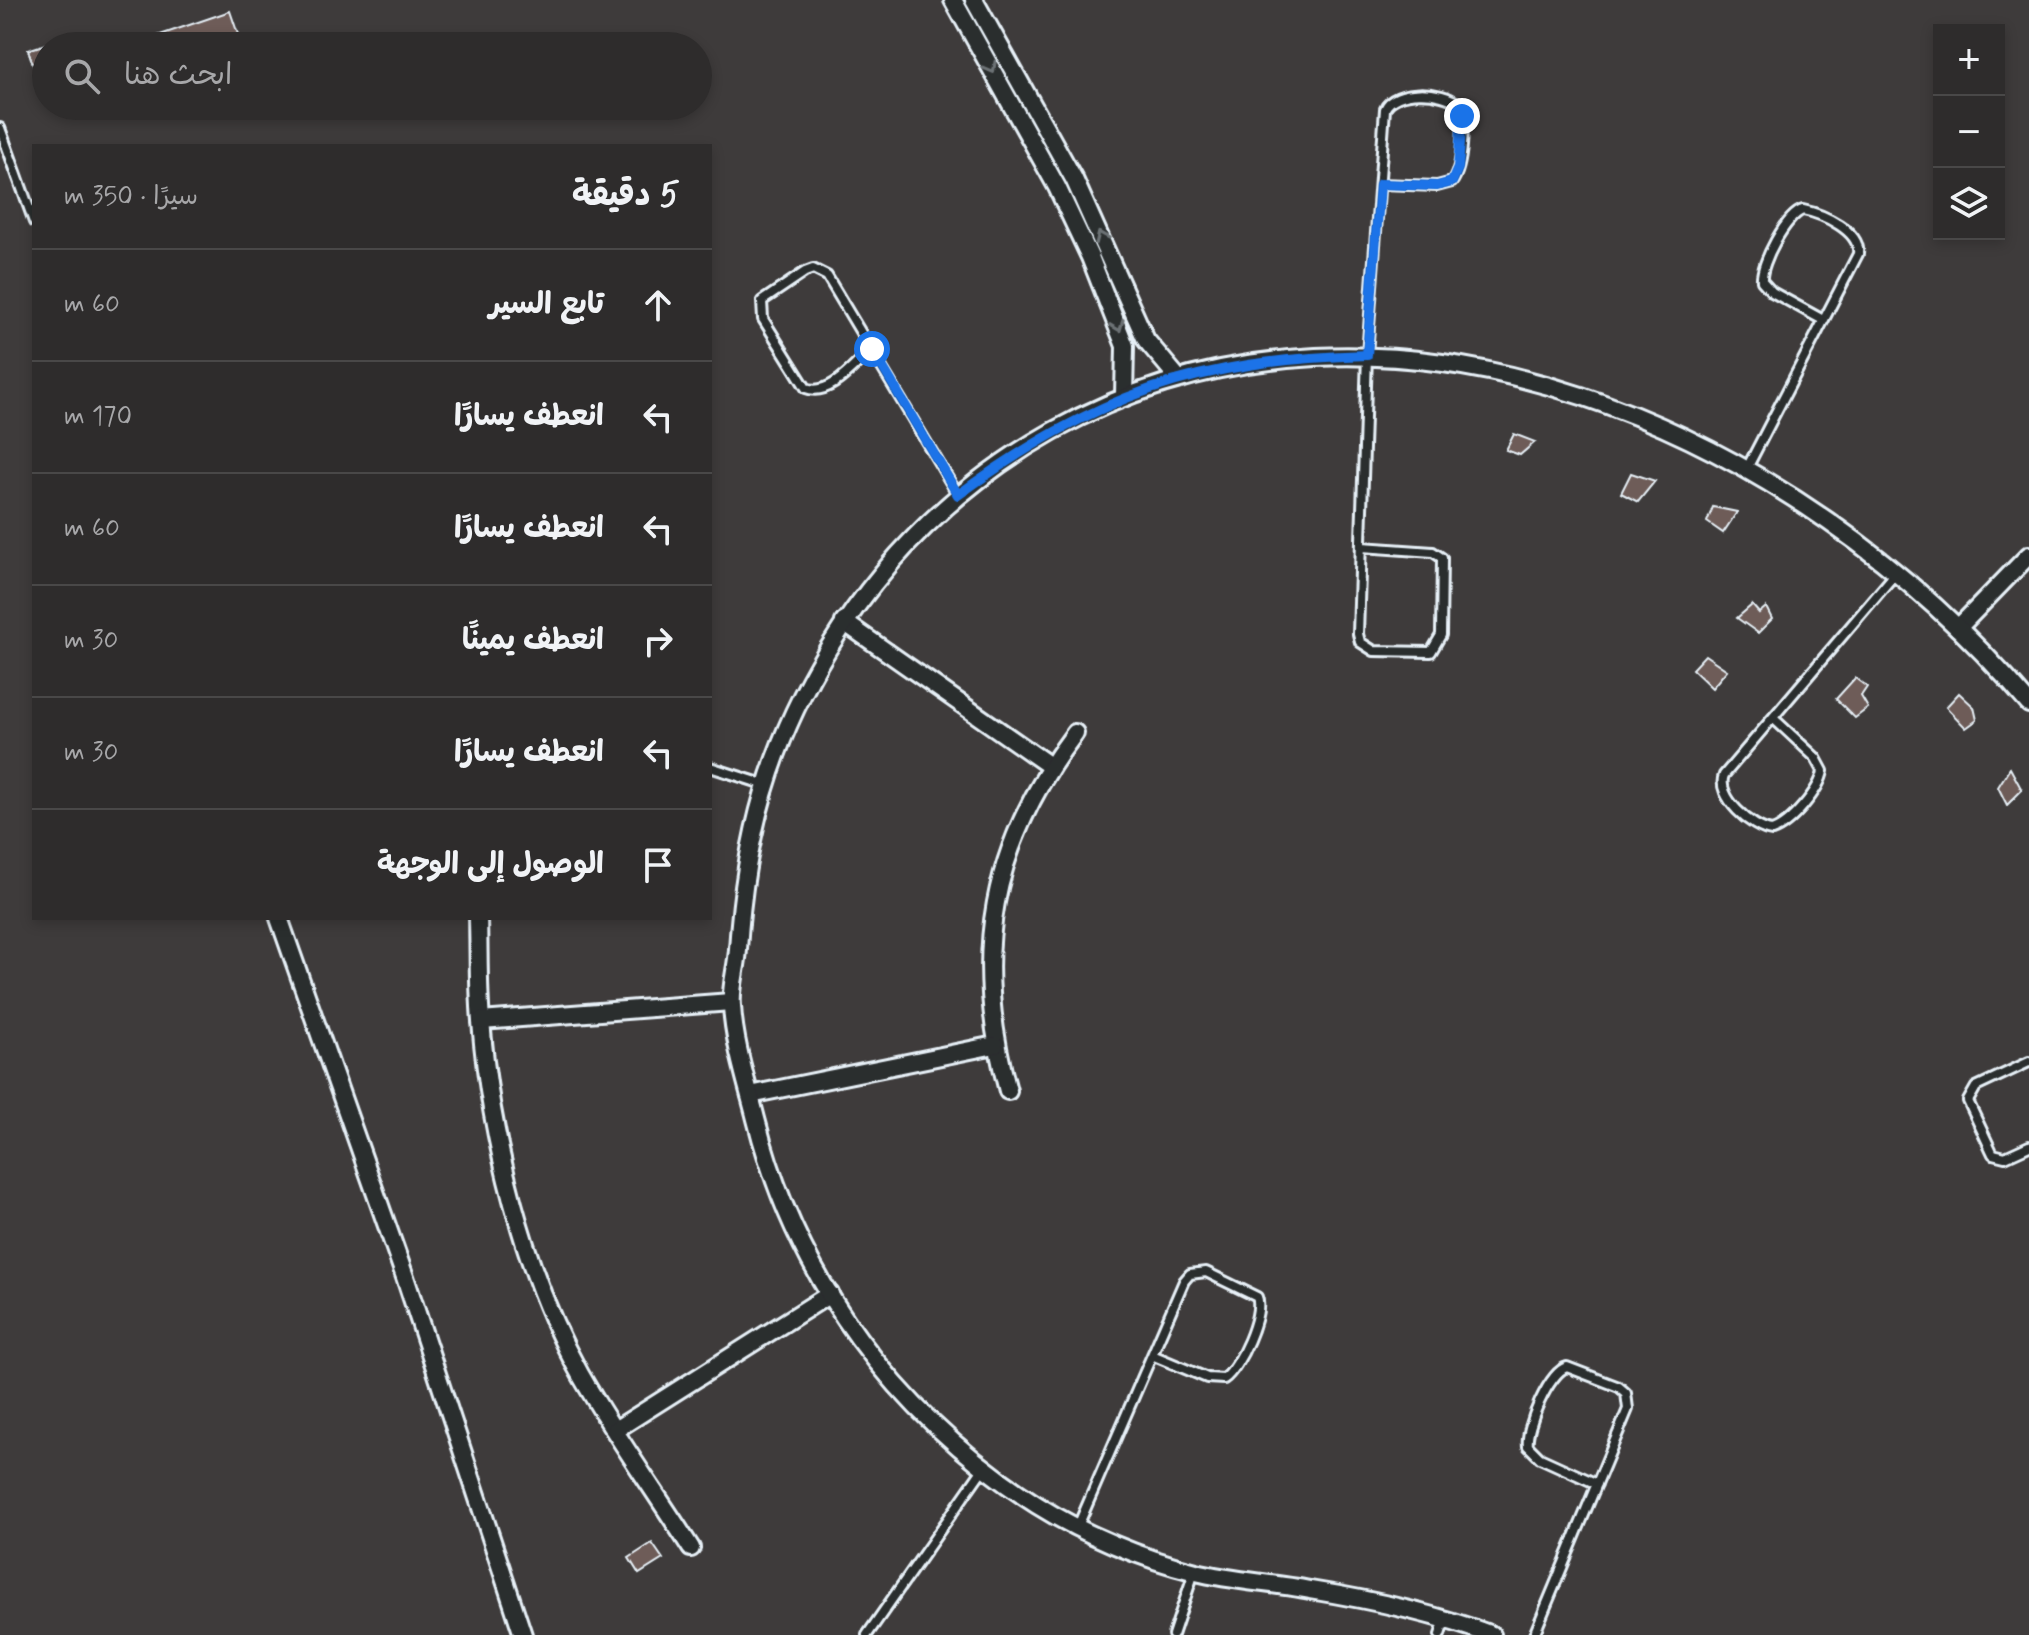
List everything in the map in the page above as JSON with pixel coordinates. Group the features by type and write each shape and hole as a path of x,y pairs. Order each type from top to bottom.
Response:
{"street":[{"path":"953,0 1057,187 1105,293 1125,346 1124,397"},
{"path":"974,0 1074,179 1146,340 1178,378"},
{"path":"1105,293 1122,287"},
{"path":"1492,1635 1442,1627 1364,1599 1195,1572 1078,1526 1036,1504 952,1443 910,1403 872,1359 808,1262 783,1208 750,1095 731,1002 738,960 740,901 763,784 785,728 844,622 889,565 958,495 1038,440 1124,397 1178,378 1288,359 1367,355 1448,363 1572,393 1676,432 1798,501 1896,574 1958,628 2029,704"},
{"path":"1958,628 2029,555"},
{"path":"844,622 1050,766"},
{"path":"1008,1091 995,1045 988,987 990,929 1001,871 1021,816 1050,766 1075,733"},
{"path":"280,920 405,1277 523,1635"},
{"path":"478,920 481,1021 495,1123 516,1209 544,1292 579,1372 691,1548"},
{"path":"481,1021 731,1002"},
{"path":"750,1095 995,1045"},
{"path":"615,1430 830,1294"}],"lane":[{"path":"1362,547 1433,552 1442,558 1441,635 1431,652 1374,651 1360,642 1362,547 1367,355 1380,184 1388,101 1402,94 1454,100 1462,116 1458,168 1452,182 1437,186 1380,184"},
{"path":"0,128 32,216"},
{"path":"1746,470 1823,320 1859,246 1850,233 1803,210 1788,220 1764,266 1762,281 1772,292 1823,320"},
{"path":"872,349 828,388 814,391 801,382 763,319 762,301 805,272 821,271 872,349 958,495"},
{"path":"1773,718 1816,758 1823,771 1818,786 1783,825 1772,831 1760,828 1726,797 1721,782 1773,718 1896,574"},
{"path":"712,768 763,784"},
{"path":"2029,1062 1976,1087 1968,1101 1993,1154 2005,1157 2029,1146"},
{"path":"1078,1526 1152,1355 1190,1274 1206,1272 1257,1297 1258,1316 1235,1368 1224,1379 1207,1378 1152,1355"},
{"path":"1534,1635 1597,1484 1629,1401 1619,1387 1567,1367 1552,1379 1529,1430 1528,1446 1540,1458 1597,1484"},
{"path":"867,1635 986,1466"},
{"path":"1173,1635 1195,1572"}],"building":[{"path":"230,11 237,32 169,32"},
{"path":"1514,434 1535,442 1520,455 1506,450"},
{"path":"1631,473 1655,481 1638,502 1621,493"},
{"path":"1713,507 1737,512 1723,533 1707,522"},
{"path":"1752,605 1759,613 1766,607 1772,619 1758,633 1737,618"},
{"path":"1705,655 1727,670 1712,688 1692,669"},
{"path":"1855,678 1867,687 1861,696 1868,708 1855,718 1836,699"},
{"path":"1959,693 1974,707 1977,720 1966,728 1946,707"},
{"path":"2010,768 2022,790 2007,805 1998,787"},
{"path":"652,1543 663,1559 639,1574 629,1558"}],"route":[{"path":"872,349 958,495 1038,440 1080,416 1178,378 1241,365 1304,357 1367,355 1380,184 1445,186 1452,182 1458,168 1462,116"}]}
